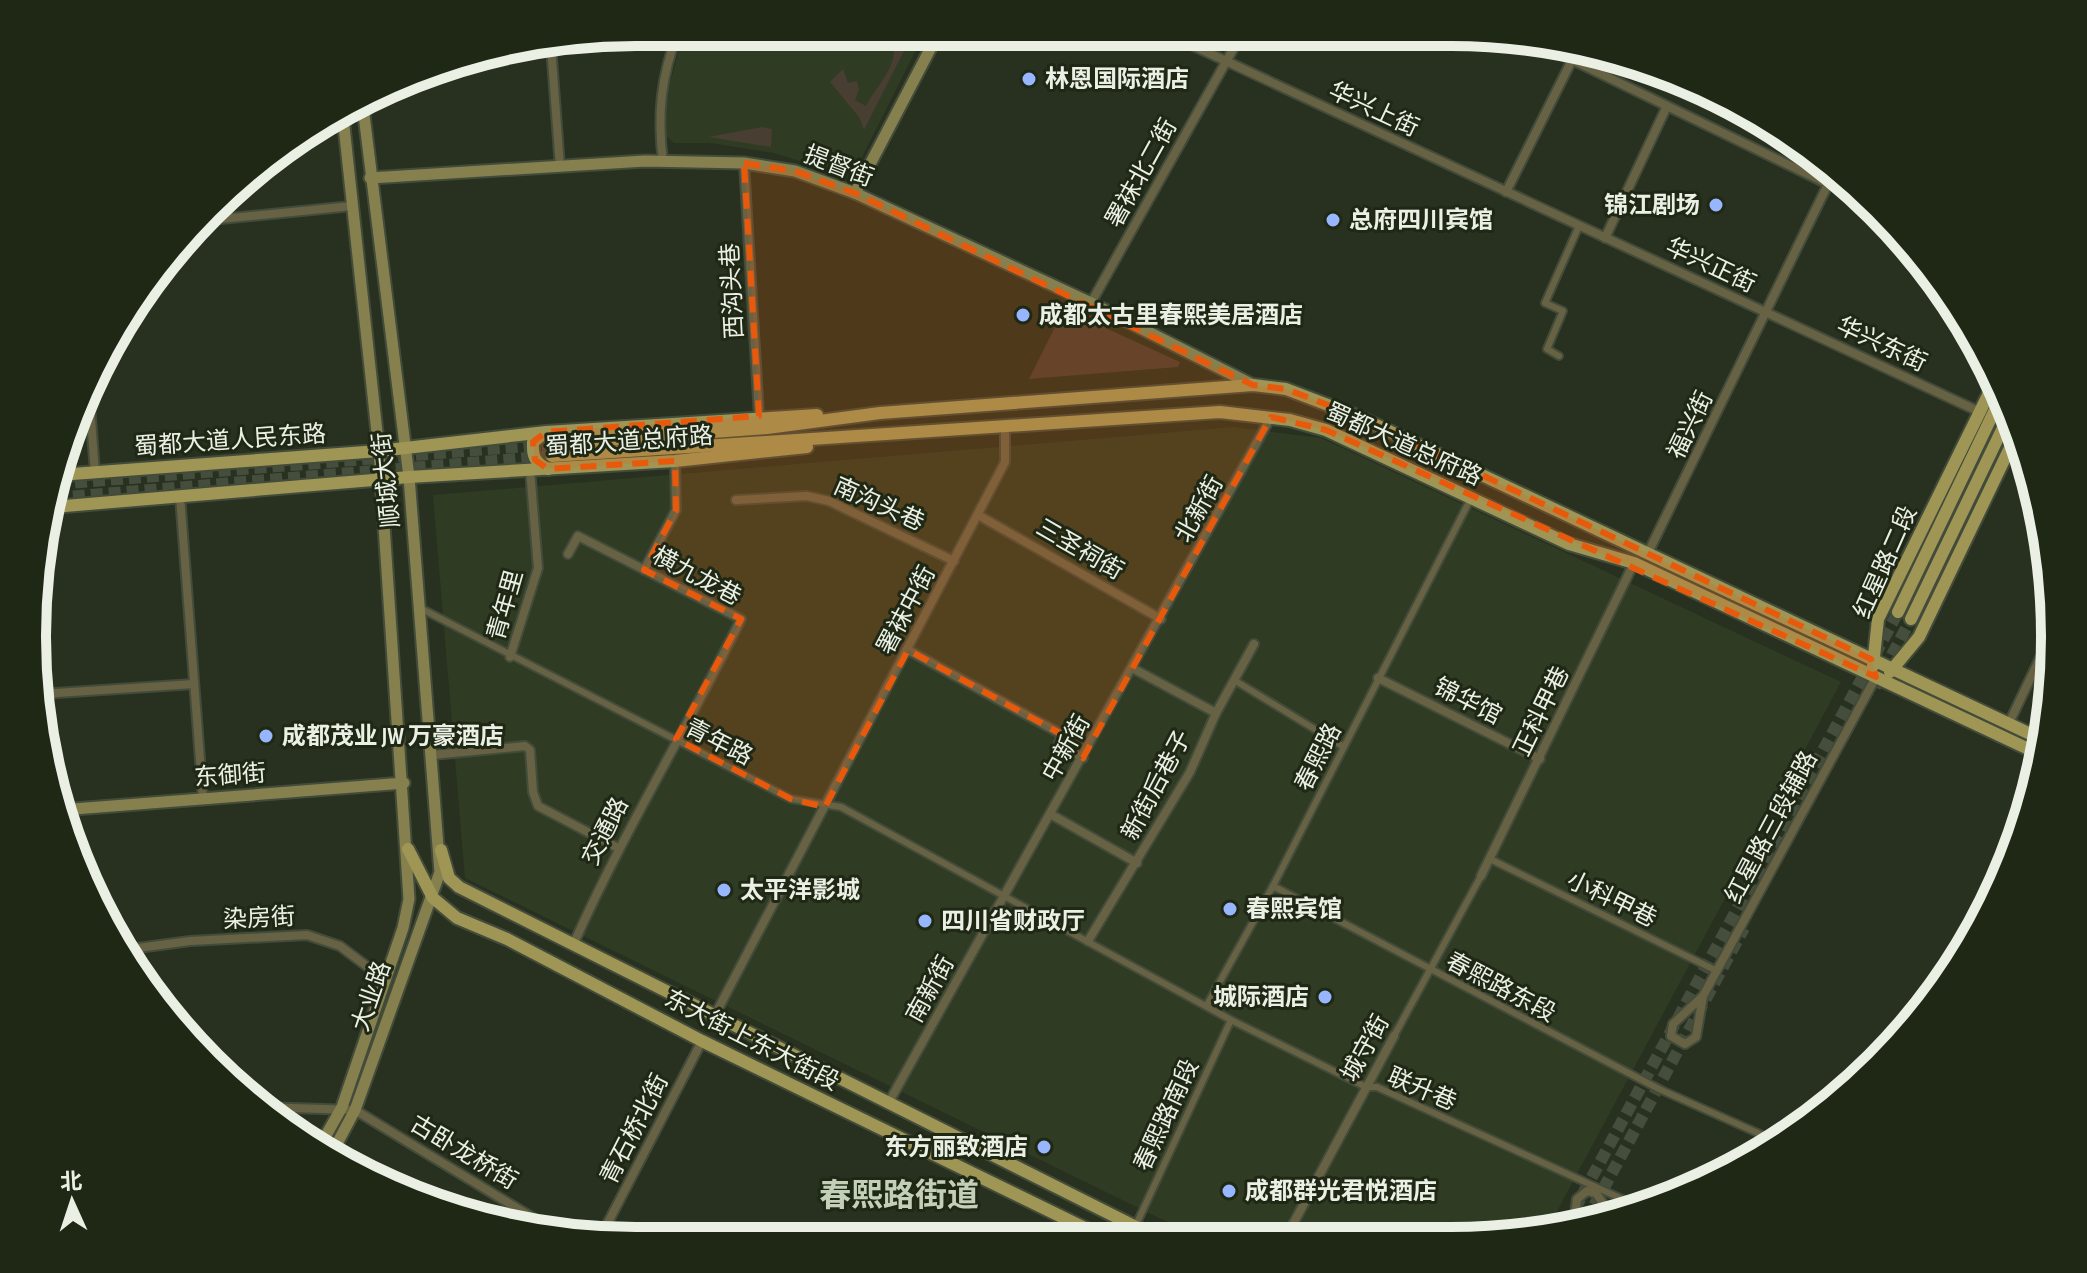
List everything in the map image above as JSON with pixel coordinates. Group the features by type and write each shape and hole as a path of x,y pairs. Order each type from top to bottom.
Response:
{"main road":[{"path":"855,193 932,46"},
{"name":"顺城大街","path":"364,113 409,477 441,850"},
{"name":"顺城大街","path":"344,124 379,451 408,849"},
{"name":"提督街","path":"370,178 663,162 744,163 795,171 855,193 1091,303 1253,385"},
{"name":"蜀都大道总府路","path":"550,444 759,416 880,413 1253,385 1286,389 1324,401 2033,735"},
{"name":"红星路二段","path":"1876,677 1871,659 1878,619 1989,394"},
{"path":"1898,612 1995,409"},
{"name":"蜀都大道总府路","path":"405,448 880,436 1220,412 1271,417 1326,430 1569,544 1634,563 2030,750"},
{"name":"蜀都大道总府路","path":"550,444 767,428 880,413"},
{"path":"1911,619 2003,428"},
{"name":"蜀都大道总府路","path":"380,480 768,453 880,436"},
{"path":"548,469 537,464 532,453 536,437 550,444"},
{"name":"蜀都大道人民东路","path":"69,474 405,448"},
{"path":"1876,677 1895,670 1919,637 2011,451"},
{"name":"蜀都大道人民东路","path":"61,506 380,480"},
{"name":"东御街","path":"72,809 404,783"},
{"name":"大业路","path":"325,1138 342,1107 409,899 408,849"},
{"name":"东大街上东大街段","path":"408,849 433,898 457,918 507,939 702,1041 1082,1227"},
{"name":"大业路","path":"336,1145 355,1110 408,958 433,898 440,872 441,850"},
{"name":"东大街上东大街段","path":"441,850 449,878 459,887 716,1013 1135,1227"},
{"path":"507,939 503,926 507,918 518,916"}],"street":[{"path":"663,162 658,121 662,84 674,46"},
{"name":"华兴上街","path":"1192,46 1506,192"},
{"name":"署袜北二街","path":"1091,303 1234,46"},
{"path":"551,52 560,167"},
{"path":"1568,57 1828,184"},
{"path":"1506,192 1573,60"},
{"path":"1605,238 1667,106"},
{"name":"西沟头巷","path":"744,163 759,416"},
{"name":"福兴街","path":"1648,553 1768,313 1828,184"},
{"name":"华兴正街","path":"1506,192 1768,313"},
{"path":"219,219 352,206"},
{"path":"1559,356 1547,349 1563,311 1545,303 1579,226"},
{"name":"华兴东街","path":"1768,313 1980,412"},
{"path":"91,412 95,473"},
{"name":"北新街","path":"1161,619 1271,417"},
{"name":"署袜中街","path":"716,1013 1005,462 1005,427"},
{"path":"644,570 676,510 675,461"},
{"name":"青年里","path":"510,657 538,568 530,469"},
{"path":"180,496 203,799"},
{"name":"南沟头巷","path":"736,500 807,496 829,501 954,561"},
{"name":"春熙路","path":"1207,1005 1273,886 1471,498"},
{"name":"三圣祠街","path":"978,515 1161,619"},
{"name":"横九龙巷","path":"568,554 578,536 741,619 692,719 676,739"},
{"name":"正科甲巷","path":"1481,876 1634,563"},
{"name":"青年路","path":"420,608 791,799 825,807 841,807 1207,1005"},
{"name":"中新街","path":"1005,895 1161,619"},
{"name":"新街后巷子","path":"1088,941 1190,772 1216,713 1254,644"},
{"path":"908,650 1063,735 1058,745 1083,758"},
{"path":"2009,723 2040,657"},
{"path":"1134,669 1216,713"},
{"name":"红星路三段辅路","path":"1703,996 1696,1037 1685,1044 1677,1042 1671,1036 1673,1024 1703,996 1876,677"},
{"name":"锦华馆","path":"1378,678 1540,759"},
{"path":"1234,680 1344,747"},
{"path":"49,693 194,684"},
{"name":"交通路","path":"574,943 618,848 676,739"},
{"path":"432,755 525,746 530,750 533,792 538,806 618,848"},
{"path":"1052,815 1137,863"},
{"name":"小科甲巷","path":"1490,859 1717,971"},
{"name":"城守街","path":"1291,1227 1481,876"},
{"name":"春熙路东段","path":"1273,886 1659,1089 1765,1136"},
{"name":"南新街","path":"889,1102 1005,895"},
{"name":"染房街","path":"135,948 190,941 307,935 340,946 385,980"},
{"path":"1207,1005 1231,1020"},
{"name":"联升巷","path":"1231,1020 1366,1087 1377,1087 1625,1200"},
{"name":"春熙路南段","path":"1135,1227 1231,1020"},
{"name":"青石桥北街","path":"606,1226 702,1041"},
{"name":"古卧龙桥街","path":"280,1107 342,1107 355,1110 533,1218"},
{"path":"1575,1214 1577,1199 1587,1191 1596,1193 1602,1202 1600,1208"}],"highlighted area":[{"path":"744,163 795,171 855,193 1253,385 1286,389 1357,416 1871,659 1876,677 1326,430 1271,417 1083,758 1058,745 1063,735 908,650 825,807 791,799 676,739 741,619 644,570 676,510 675,461 548,469 535,460 533,442 546,432 759,416"}],"shaded area":[{"path":"680,46 918,46 854,173 842,174 774,153 710,143 674,143 666,136 667,94"},
{"path":"894,46 906,46 864,130 859,117 830,82 843,69 848,83 857,81 859,89 855,100 866,106 890,67"},
{"path":"1745,124 1774,143 1743,128"},
{"path":"762,127 772,129 771,147 708,137"},
{"path":"1064,309 1180,362 1178,367 1029,379"},
{"path":"1233,427 1321,438 1841,682 1553,1218 1450,1227 1178,1227 465,878 433,495"}],"tunnel":[{"path":"66,483 551,444"},
{"path":"63,497 552,456"},
{"path":"1572,1215 1898,612"},
{"path":"1875,687 1911,619"},
{"path":"1592,1210 1744,928"}],"place":[{"name":"林恩国际酒店","path":"1029,79"},
{"name":"锦江剧场","path":"1716,205"},
{"name":"总府四川宾馆","path":"1333,220"},
{"name":"成都太古里春熙美居酒店","path":"1023,315"},
{"name":"成都茂业 JW 万豪酒店","path":"266,736"},
{"name":"太平洋影城","path":"724,890"},
{"name":"春熙宾馆","path":"1230,909"},
{"name":"四川省财政厅","path":"925,921"},
{"name":"城际酒店","path":"1325,997"},
{"name":"东方丽致酒店","path":"1044,1147"},
{"name":"成都群光君悦酒店","path":"1229,1191"}],"district":[{"name":"春熙路街道","path":"899,1195"}]}
